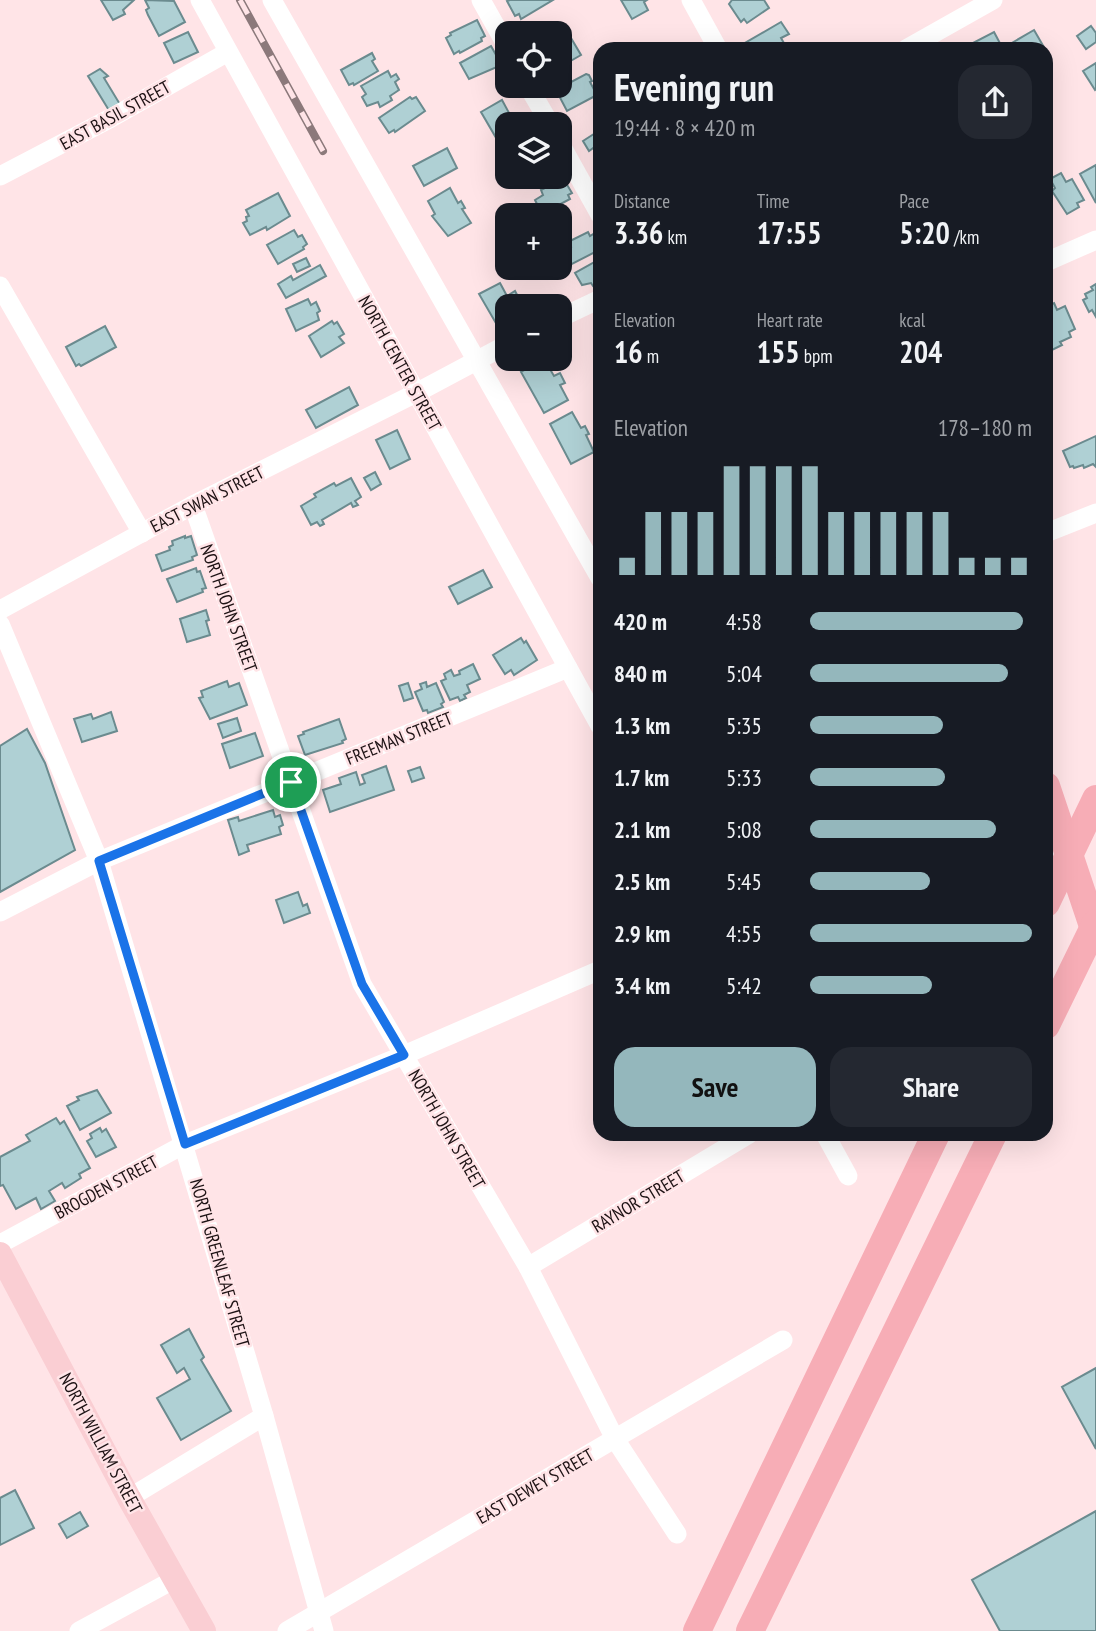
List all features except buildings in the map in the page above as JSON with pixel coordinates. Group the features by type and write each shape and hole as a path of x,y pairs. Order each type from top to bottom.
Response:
{"highway":[{"path":"1053,889 1096,799"},
{"path":"1053,807 1096,935"},
{"path":"1053,1010 1096,923"},
{"path":"697,1631 933,1141"},
{"path":"750,1631 990,1141"}],"main road":[{"name":"NORTH WILLIAM STREET","path":"0,1254 129,1498 204,1631"}],"street":[{"name":"NORTH CENTER STREET","path":"200,0 593,713"},
{"path":"272,0 593,567"},
{"path":"481,0 495,25"},
{"path":"691,0 714,42"},
{"path":"918,42 993,0"},
{"name":"EAST BASIL STREET","path":"0,176 228,52"},
{"path":"572,164 593,202"},
{"path":"1053,259 1096,240"},
{"path":"0,286 142,533"},
{"path":"572,312 593,302"},
{"name":"EAST SWAN STREET","path":"0,610 193,505 495,350"},
{"name":"NORTH JOHN STREET","path":"193,505 362,984 528,1267 615,1439 677,1534"},
{"path":"1053,530 1096,513"},
{"name":"NORTH GREENLEAF STREET","path":"0,624 99,861 185,1144 321,1622"},
{"name":"FREEMAN STREET","path":"0,912 99,861 568,668"},
{"name":"BROGDEN STREET","path":"0,1244 185,1144 404,1055 593,973"},
{"name":"RAYNOR STREET","path":"528,1267 737,1141"},
{"path":"829,1141 848,1176"},
{"name":"EAST DEWEY STREET","path":"287,1631 321,1622 615,1439 783,1340"},
{"path":"129,1498 264,1416"},
{"path":"79,1631 175,1579"}],"railway":[{"path":"240,0 323,151"}],"route":[{"path":"291,782 362,984 404,1055 185,1144 99,861 291,782"}]}
